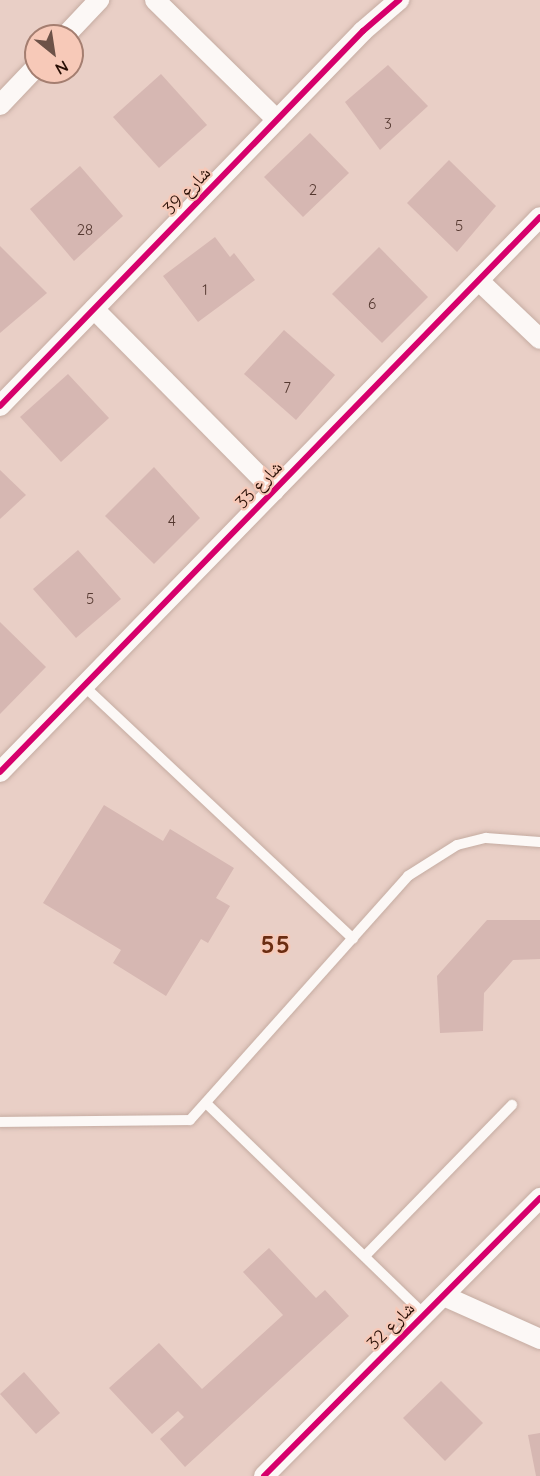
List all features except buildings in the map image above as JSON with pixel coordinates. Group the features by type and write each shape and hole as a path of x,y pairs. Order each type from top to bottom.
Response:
{"street":[{"path":"76,24 99,0"},
{"path":"155,0 277,120"},
{"name":"شارع 39","path":"0,406 381,13 399,0"},
{"path":"0,105 24,80"},
{"name":"شارع 33","path":"0,772 540,218"},
{"path":"479,281 540,339"},
{"path":"94,309 274,491"},
{"name":"شارع 32","path":"264,1476 540,1198"},
{"path":"444,1296 540,1339"}],"lane":[{"path":"84,686 353,939"},
{"path":"0,1122 187,1121 206,1104 408,876 431,858 486,838 540,842"},
{"path":"206,1104 424,1314"},
{"path":"365,1256 512,1105"}],"cycle path":[{"path":"0,406 363,31 399,0"},
{"path":"0,772 540,217"},
{"path":"264,1476 540,1198"}],"district":[{"name":"55","path":"276,945"}]}
